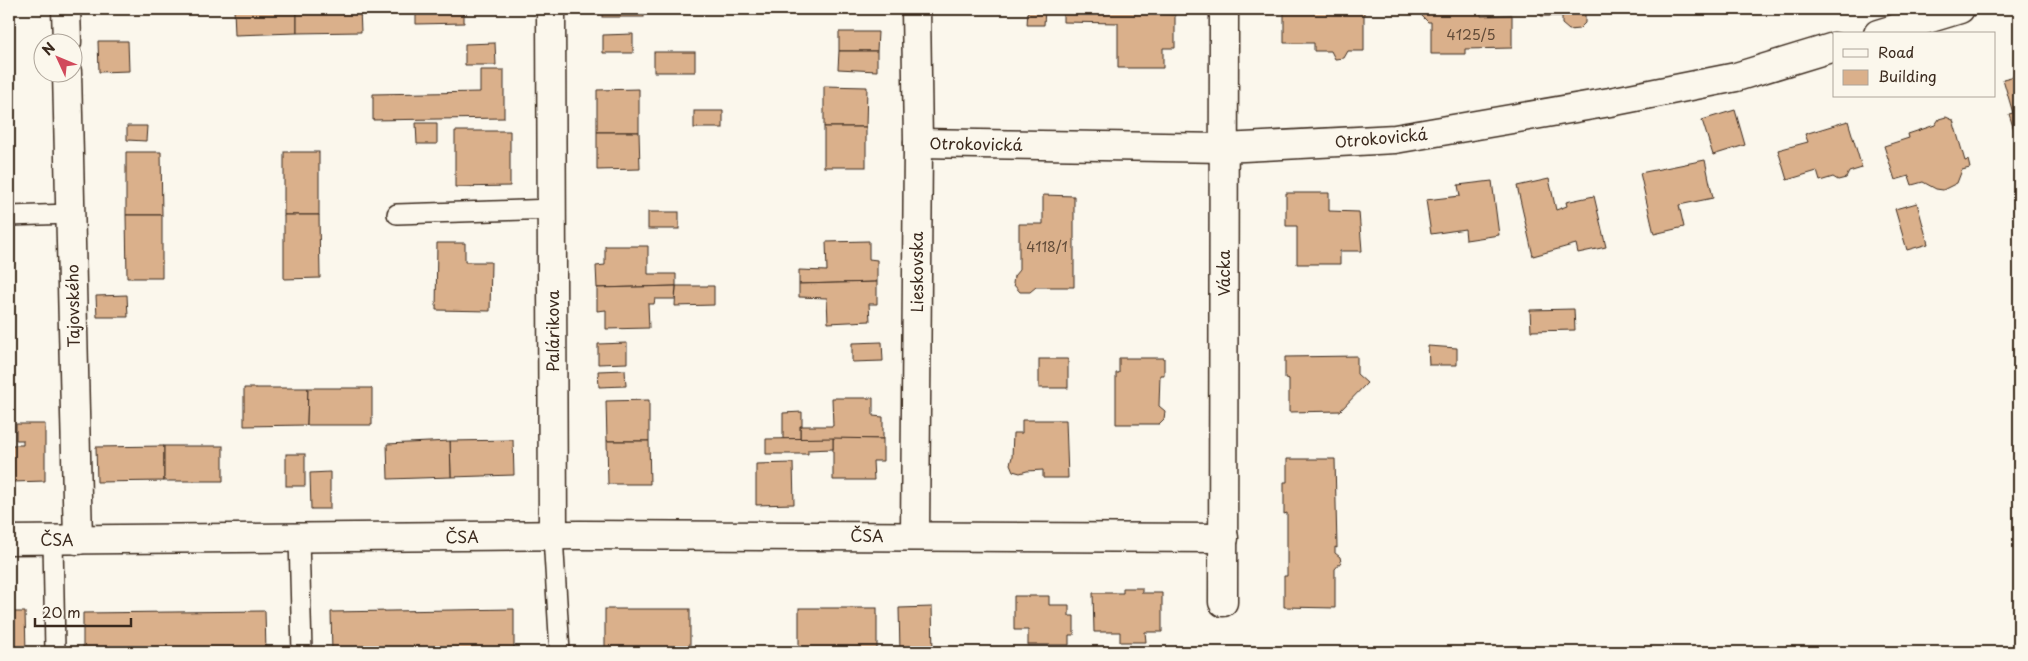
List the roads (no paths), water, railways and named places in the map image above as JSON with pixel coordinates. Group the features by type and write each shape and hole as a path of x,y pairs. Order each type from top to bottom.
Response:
{"street":[{"path":"66,9 66,32"},
{"name":"Palárikova","path":"551,9 553,536"},
{"name":"Lieskovska","path":"915,536 918,143 916,9"},
{"name":"Vácka","path":"1223,602 1224,9"},
{"path":"1885,32 1960,9"},
{"name":"Otrokovická","path":"918,143 1224,148 1395,139 1610,102 1736,77 1833,47"},
{"name":"Tajovského","path":"66,540 71,214 67,82"},
{"name":"ČSA","path":"9,540 553,536 915,536"},
{"path":"915,536 1224,538"}],"lane":[{"path":"397,214 553,209"},
{"path":"9,216 71,214"},
{"name":"Palárikova","path":"553,536 560,652"},
{"path":"299,538 302,652"},
{"path":"56,652 66,540"}]}
